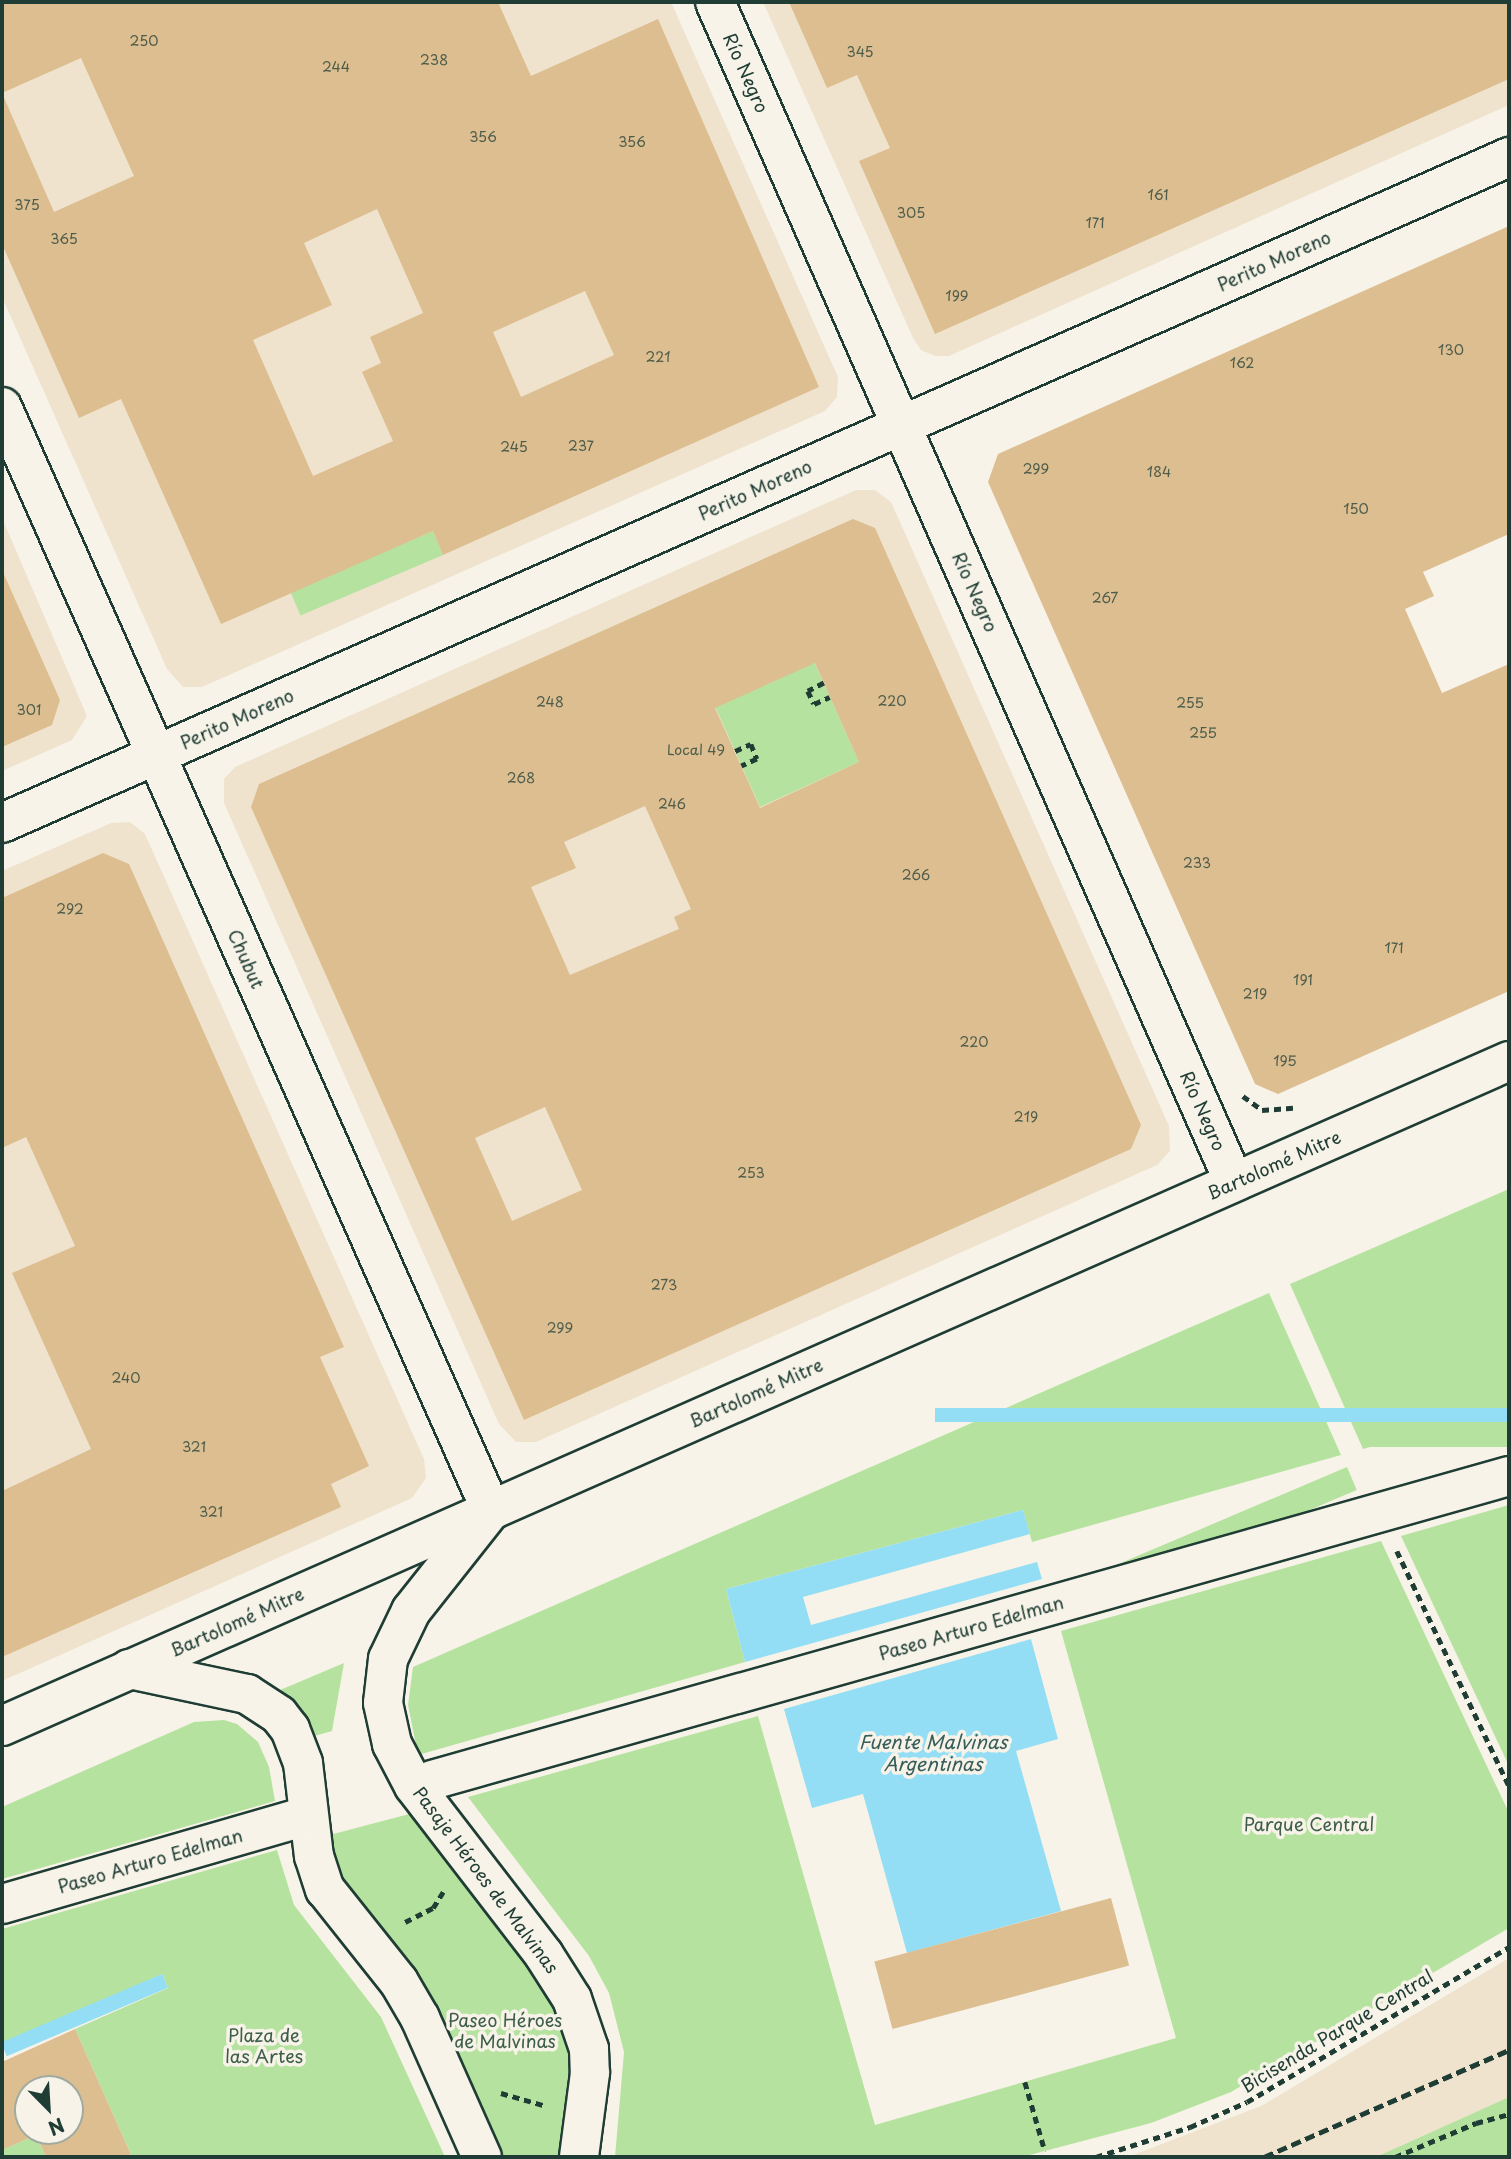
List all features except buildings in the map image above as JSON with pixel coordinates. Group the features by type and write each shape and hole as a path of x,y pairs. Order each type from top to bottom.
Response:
{"street":[{"name":"Río Negro","path":"715,2 1234,1182"},
{"name":"Perito Moreno","path":"2,823 1509,157"},
{"name":"Chubut","path":"2,407 491,1510"},
{"name":"Bartolomé Mitre","path":"2,1726 1509,1061"},
{"name":"Paseo Arturo Edelman","path":"432,1780 1509,1476"},
{"name":"Pasaje Héroes de Malvinas","path":"491,1510 411,1611 388,1659 383,1703 393,1744 414,1786 544,1955 572,1999 589,2049 590,2073 579,2157"},
{"path":"129,1670 247,1694 279,1716 290,1729 303,1763 321,1881 420,2018 482,2157"},
{"name":"Paseo Arturo Edelman","path":"2,1904 298,1819"}],"path":[{"path":"824,682 808,691 814,705 830,697"},
{"path":"735,751 751,744 754,751 757,759 741,766"},
{"path":"1242,1097 1247,1096 1267,1112 1293,1108"},
{"path":"1378,1513 1509,1786"},
{"path":"395,1924 415,1919 433,1908 445,1885"},
{"name":"Bicisenda Parque Central","path":"1096,2157 1190,2127 1255,2098 1509,1947"},
{"path":"1025,2082 1045,2151"},
{"path":"1395,2157 1476,2123 1509,2114"}],"shaded area":[{"path":"2,2 671,2 838,377 837,397 825,411 202,687 183,687 167,669 2,297"},
{"path":"763,2 1509,2 1509,105 949,356 935,356 921,350 913,338"},
{"path":"856,490 875,490 891,502 1169,1126 1170,1151 1157,1165 536,1442 516,1442 499,1424 224,803 224,779 235,767"},
{"path":"2,518 87,716 72,740 2,771"},
{"path":"130,822 145,834 424,1459 426,1478 412,1498 2,1681 2,871 111,823"},
{"path":"1509,1958 1509,2097 1376,2157 1128,2157 1261,2106"}],"green space":[{"path":"433,531 443,555 300,615 290,592"},
{"path":"792,612 859,762 760,807 701,675 751,691 775,681"},
{"path":"1509,1189 1509,1408 1363,1449 1290,1284"},
{"path":"1269,1293 1341,1455 1032,1542 1023,1510 726,1589 745,1662 418,1755 408,1705 413,1667"},
{"path":"1363,1422 1509,1422 1509,1447 1363,1447"},
{"path":"1347,1467 1357,1490 1059,1617 1049,1594"},
{"path":"1509,1505 1509,1766 1401,1536"},
{"name":"Parque Central","path":"1381,1541 1509,1813 1509,1928 1231,2092 1151,2123 1022,2157 615,2157 624,2052 609,1993 589,1956 468,1797 758,1716 875,2125 1176,2038 1061,1631"},
{"path":"344,1663 332,1731 311,1737 273,1693"},
{"path":"224,1720 237,1724 258,1742 269,1767 275,1801 2,1879 2,1807 194,1722"},
{"name":"Paseo Héroes de Malvinas","path":"413,1813 540,1976 561,2013 574,2069 563,2157 497,2157 359,1915 322,1837"},
{"name":"Plaza de las Artes","path":"277,1850 294,1905 381,2017 445,2157 132,2157 75,2029 168,1988 162,1974 2,2046 2,1929"},
{"path":"1509,2097 1509,2157 1376,2157"},
{"path":"14,2145 41,2145 46,2157 2,2157 2,2150"}],"water":[{"path":"935,1408 1509,1408 1509,1422 935,1422"},
{"path":"1023,1510 1030,1534 803,1597 811,1625 1037,1562 1042,1579 745,1662 726,1589"},
{"name":"Fuente Malvinas Argentinas","path":"1031,1639 1058,1739 1016,1751 1061,1911 907,1953 863,1794 812,1808 784,1709"},
{"path":"162,1974 168,1988 7,2056 2,2042"}],"railway":[{"path":"1264,2157 1509,2050"}]}
